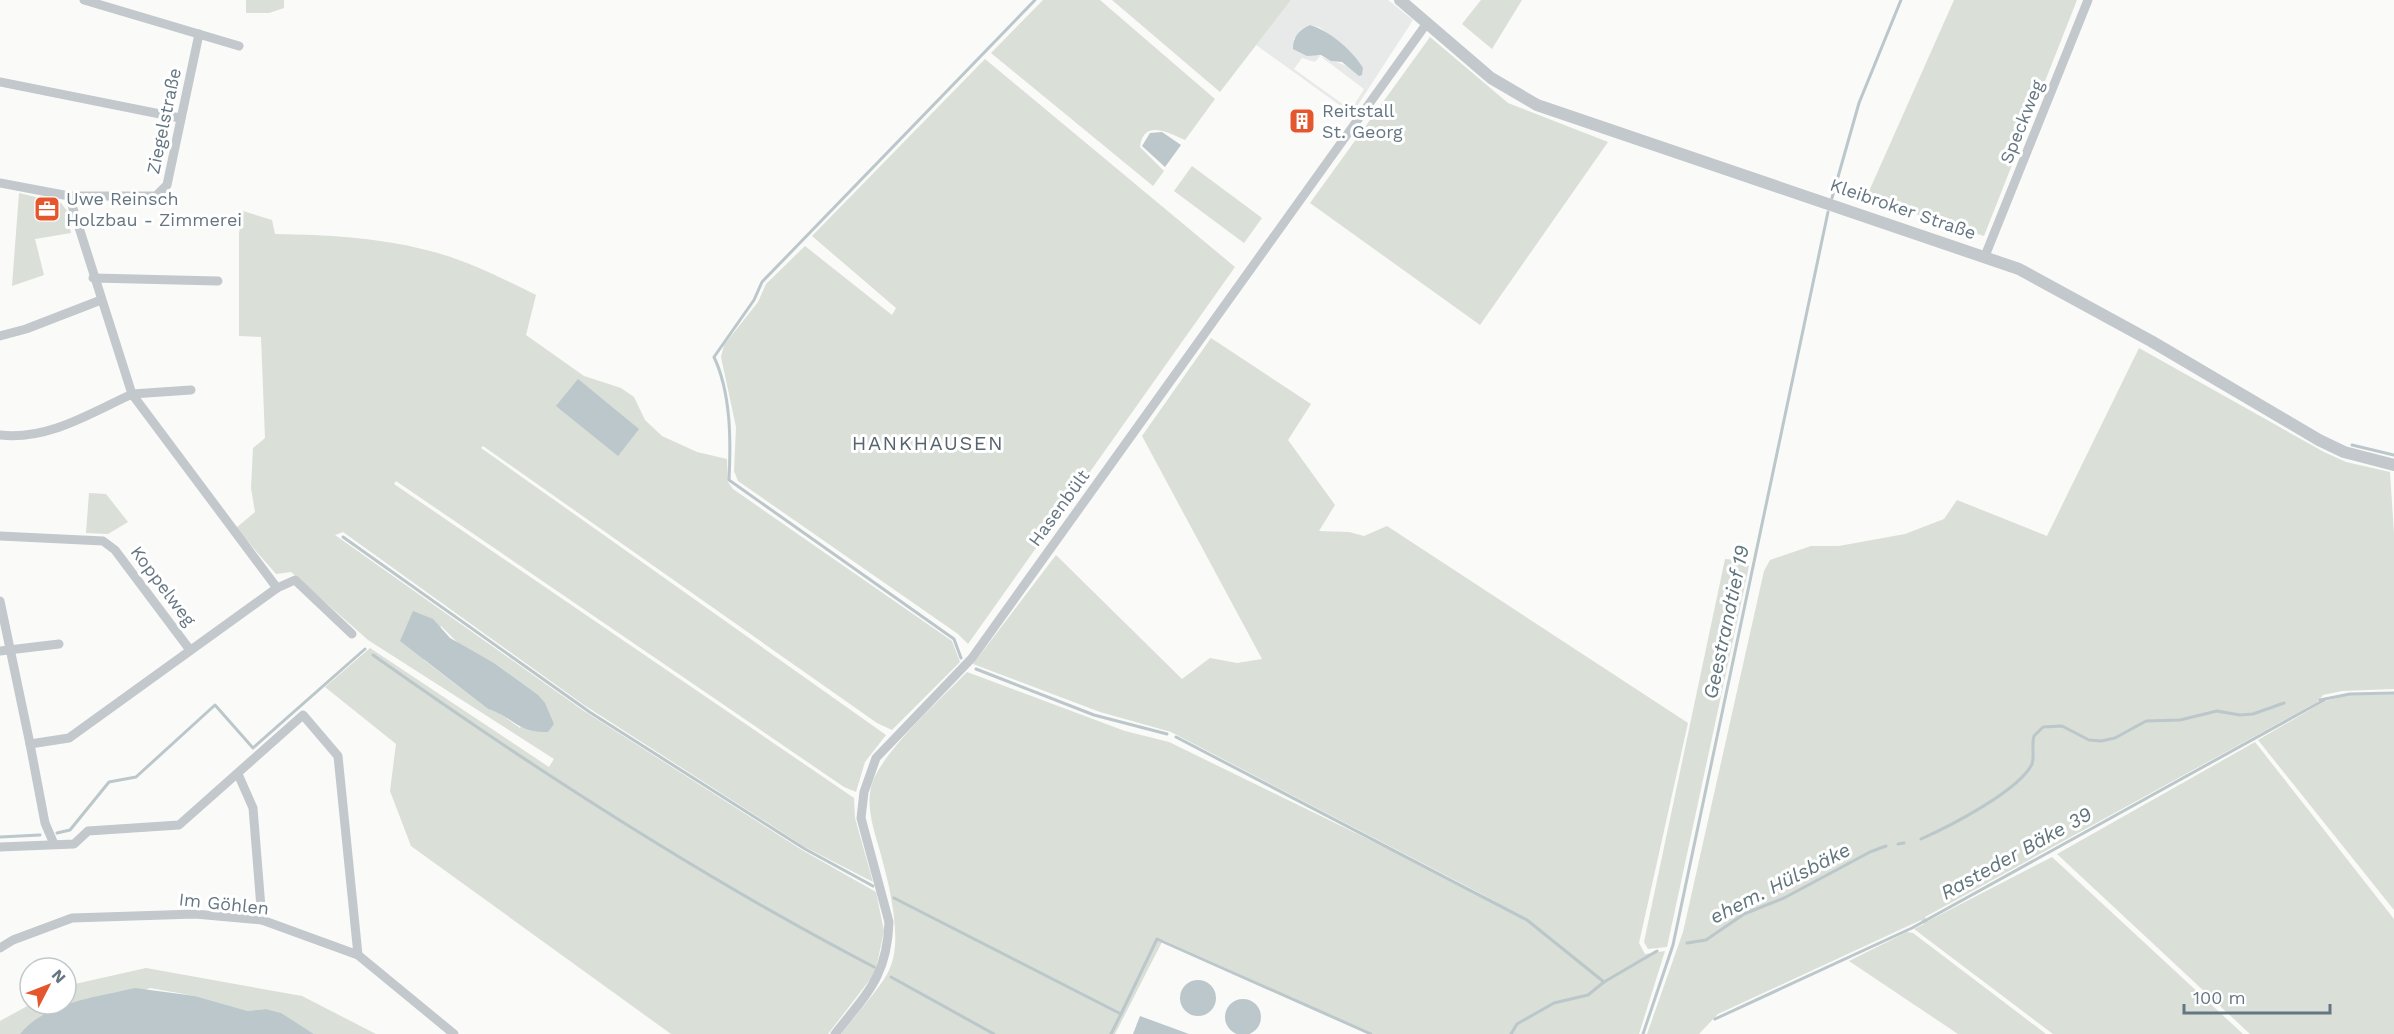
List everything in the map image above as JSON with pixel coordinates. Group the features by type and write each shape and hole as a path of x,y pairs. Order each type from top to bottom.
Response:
{"street":[{"path":"84,0 238,46"},
{"name":"Kleibroker Straße","path":"1400,0 1491,78 1537,105 1985,256 2051,286 2319,440 2344,452 2394,465"},
{"name":"Speckweg","path":"1985,256 2088,0"},
{"name":"Hasenbült","path":"835,1034 879,977 888,938 889,922 861,818 864,792 876,758 972,658 1427,23"},
{"name":"Ziegelstraße","path":"0,183 69,196 156,196 162,192 167,185 199,34"},
{"path":"0,82 180,118"},
{"path":"69,196 93,278 132,394 278,588 295,580 352,634"},
{"path":"93,278 218,281"},
{"path":"0,336 26,329 101,300"},
{"path":"0,435 27,436 49,430 132,394 191,390"},
{"name":"Koppelweg","path":"0,536 104,541 115,550 190,650"},
{"name":"Koppelweg","path":"30,744 69,738 278,588"},
{"path":"0,601 5,651 30,744 45,823 54,844"},
{"path":"5,651 59,644"},
{"path":"0,847 74,844 88,831 179,825 303,715 338,756 358,955"},
{"path":"238,774 253,808 262,920"},
{"name":"Im Göhlen","path":"0,948 13,940 72,918 195,914 262,920 358,955 454,1034"}],"shaded area":[{"path":"246,0 284,0 284,8 269,13 246,13"},
{"path":"1043,0 1100,0 1215,99 1185,140 1157,130 1151,130 1142,138 1140,147 1164,171 1153,186 991,53"},
{"path":"1112,0 1291,0 1220,92"},
{"path":"1291,0 1388,0 1413,20 1352,114 1256,45","holes":["1310,25 1319,27 1351,52 1350,67 1314,54 1293,40 1300,30","1320,56 1364,89 1351,110 1294,69 1302,58 1315,62"]},
{"path":"1481,0 1522,0 1492,49 1462,24"},
{"path":"1954,0 2077,0 1984,236 1866,198"},
{"path":"1310,25 1333,36 1347,48 1363,68 1362,75 1359,76 1342,62 1331,61 1321,55 1307,56 1293,49 1297,34"},
{"path":"1430,37 1508,103 1608,142 1480,325 1310,203"},
{"path":"985,59 1235,267 968,644 958,634 738,481 734,471 736,427 721,357 724,345 758,302 766,284 805,246 892,315 896,308 812,236"},
{"path":"1162,132 1181,145 1165,167 1142,146 1150,133"},
{"path":"1192,166 1262,218 1244,243 1174,191"},
{"path":"19,193 61,203 67,211 71,233 35,239 44,275 12,286"},
{"path":"243,211 272,220 275,234 370,239 426,250 469,264 536,295 526,335 584,376 621,388 634,397 645,420 662,436 697,452 727,459 728,482 733,489 952,641 960,662 892,730 877,723 483,446 481,448 886,735 865,762 856,792 844,787 396,481 394,484 854,798 855,818 873,882 805,847 584,705 343,532 335,535 584,711 802,850 876,892 884,931 875,973 828,1034 671,1034 411,846 390,791 396,744 325,687 370,648 549,767 554,759 368,640 291,572 276,574 236,528 255,512 251,488 253,448 265,438 261,337 239,336 239,233","holes":["441,626 460,645 494,663 537,694 520,728 499,713 488,709 424,660"]},
{"path":"1211,338 1311,404 1288,440 1335,505 1319,531 1349,532 1364,536 1387,526 1688,723 1639,943 1645,954 1665,951 1639,1034 1373,1034 1163,940 1115,1034 841,1034 882,983 894,956 893,912 888,881 872,821 871,787 876,774 898,743 967,672 1125,731 1169,742 1495,901 1171,732 1100,712 973,664 1056,555 1182,679 1210,658 1237,663 1262,659 1142,436"},
{"path":"2139,348 2324,452 2346,462 2390,472 2394,534 2394,689 2342,691 2323,695 2317,702 1925,917 1928,921 2052,857 2243,1034 2053,1034 1914,929 1924,924 1921,920 1718,1014 1699,1034 1647,1034 1683,932 1764,571 1770,560 1811,546 1839,546 1905,534 1944,519 1957,500 2047,536"},
{"path":"578,379 639,429 618,456 556,406"},
{"path":"89,493 106,494 128,522 108,534 86,533"},
{"path":"1725,559 1736,560 1749,566 1667,947 1648,949 1644,942"},
{"path":"413,611 433,619 450,638 494,663 537,694 545,703 554,724 548,732 529,730 488,709 400,641"},
{"path":"2394,694 2394,910 2258,740 2325,701 2350,695"},
{"path":"2255,742 2394,919 2394,1034 2250,1034 2057,854"},
{"path":"1907,932 1913,933 2046,1034 1958,1034 1849,961"},
{"path":"146,968 302,996 376,1034 314,1034 280,1013 266,1009 248,1011 195,996 150,988 78,1013 78,983"},
{"path":"1198,980 1211,985 1216,998 1211,1011 1198,1016 1185,1011 1180,998 1185,985"},
{"path":"135,988 195,996 248,1011 266,1009 281,1013 314,1034 20,1034 42,1016 78,1016 78,1001"},
{"path":"1243,999 1256,1004 1261,1017 1256,1030 1243,1035 1230,1030 1225,1017 1230,1004"},
{"path":"18,1011 18,1016 71,1016 20,1034 0,1034 0,1021"},
{"path":"1140,1016 1189,1034 1133,1034"}],"waterway":[{"path":"961,658 954,639 729,480 730,433 727,401 714,357 754,300 762,282 1035,0"},
{"name":"Geestrandtief 19","path":"1832,198 1859,103 1901,0"},
{"name":"Geestrandtief 19","path":"1643,1034 1673,945 1828,212"},
{"path":"2352,445 2394,455"},
{"path":"343,537 591,713 805,849 873,886"},
{"path":"57,833 70,830 109,782 136,777 215,705 253,748 365,649"},
{"path":"373,655 618,820 745,896 874,967"},
{"path":"976,669 1094,715 1167,734"},
{"path":"2320,700 2350,694 2394,693"},
{"name":"Rasteder Bäke 39","path":"1715,1019 1912,928 2324,700"},
{"name":"ehem. Hülsbäke","path":"1921,839 1982,807 2025,774 2032,764 2034,736 2043,727 2062,726 2089,740 2101,741 2115,738 2146,721 2180,720 2217,711 2240,715 2253,714 2284,703"},
{"path":"1176,737 1527,920 1604,982"},
{"path":"0,837 40,835"},
{"name":"ehem. Hülsbäke","path":"1898,844 1904,843"},
{"name":"ehem. Hülsbäke","path":"1687,943 1706,940 1744,914 1784,898 1870,852 1886,846"},
{"path":"894,898 1121,1014 1111,1034"},
{"path":"1121,1014 1157,939 1371,1034"},
{"path":"1511,1034 1517,1024 1554,1003 1588,995 1604,982 1657,951"},
{"path":"891,977 994,1034"}],"place":[{"name":"Reitstall St. Georg","path":"1302,121"},
{"name":"Uwe Reinsch Holzbau - Zimmerei","path":"47,209"}],"district":[{"name":"HANKHAUSEN","path":"928,443"}]}
